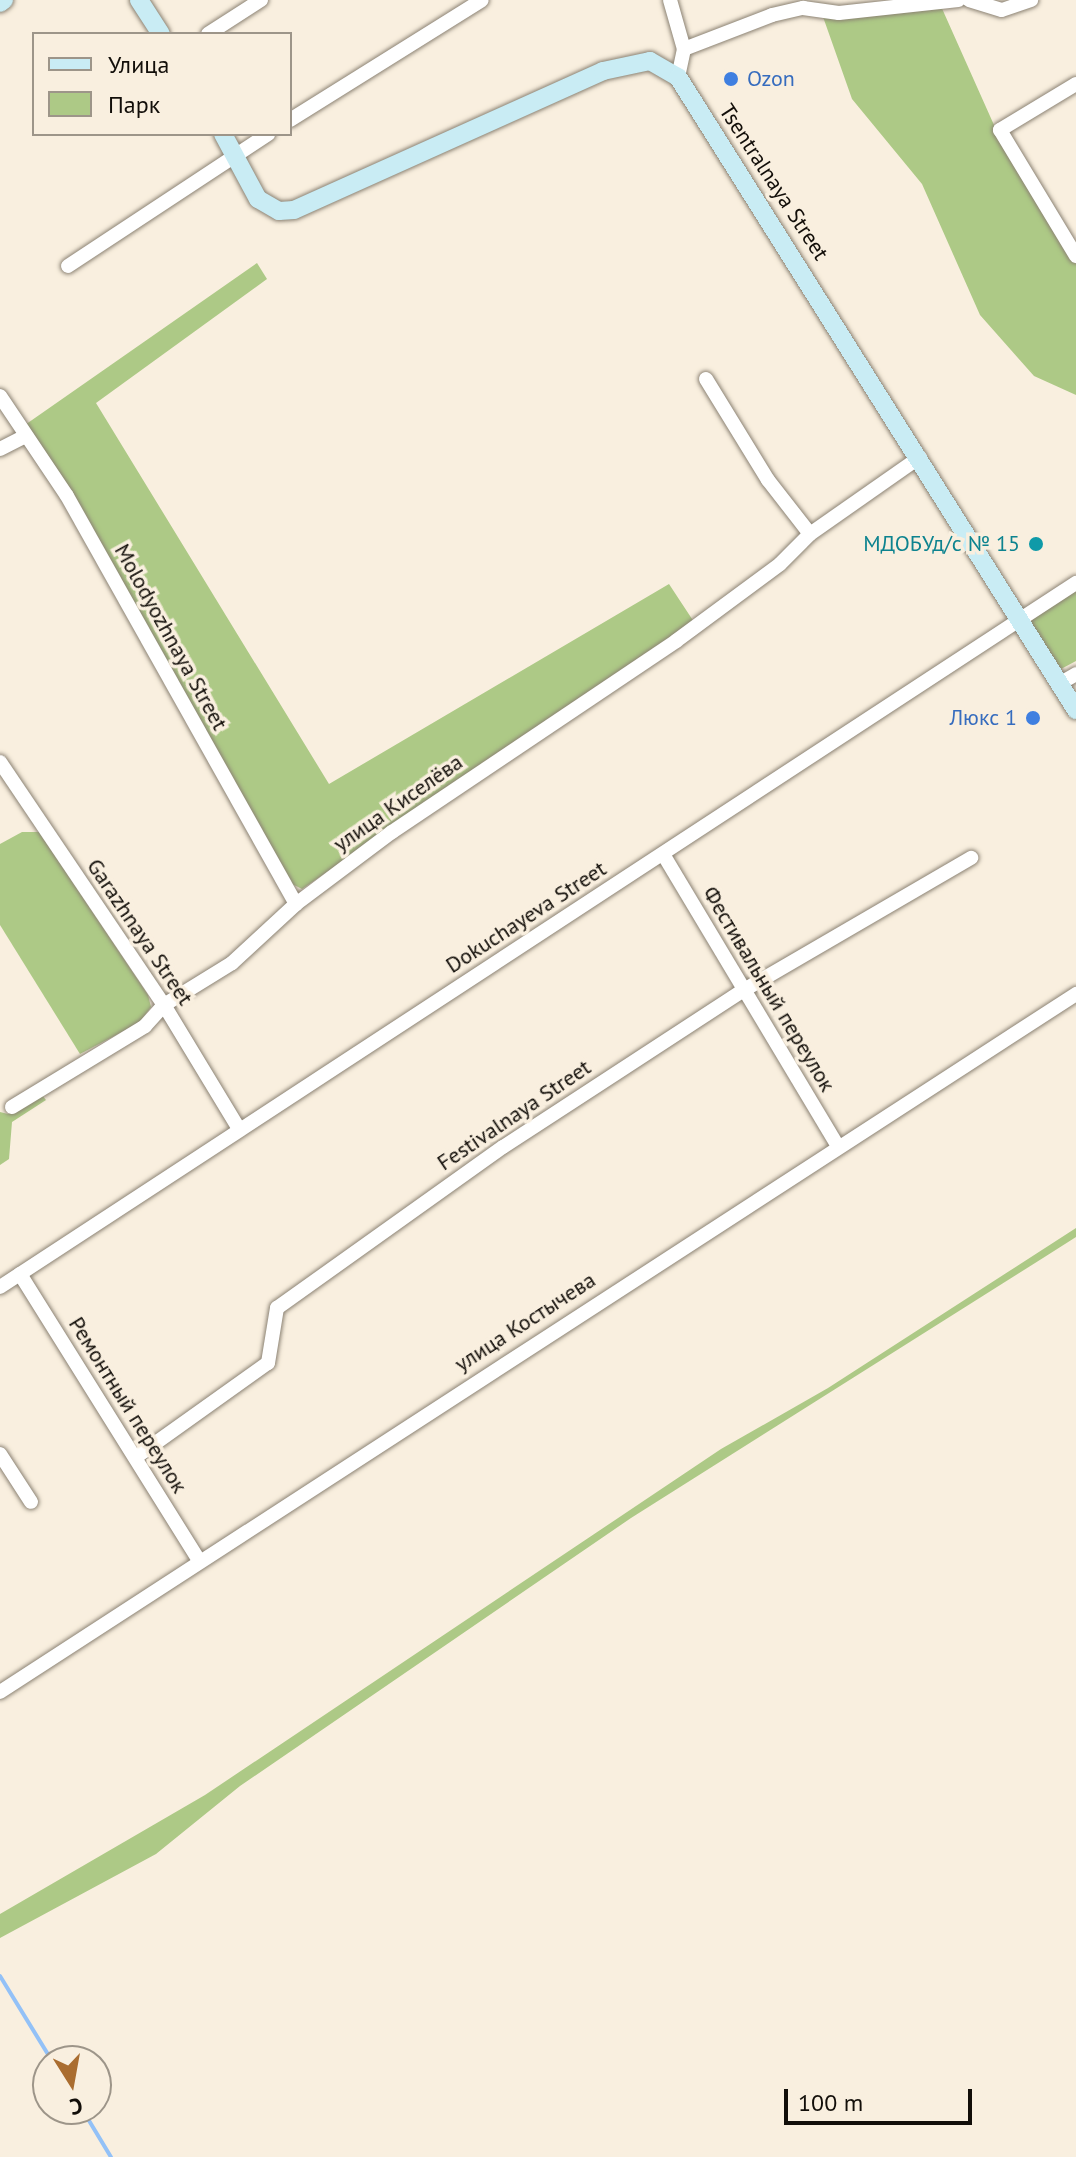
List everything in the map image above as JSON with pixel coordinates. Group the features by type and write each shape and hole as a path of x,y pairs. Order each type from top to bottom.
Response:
{"street":[{"path":"139,0 160,32"},
{"path":"211,32 261,0"},
{"path":"292,119 482,0"},
{"path":"224,136 258,199 279,211 294,210 603,71 650,61 678,77 684,49 670,0"},
{"path":"684,49 772,15 803,8 839,13 958,0"},
{"path":"969,0 1002,10 1031,0"},
{"name":"Tsentralnaya Street","path":"678,77 920,457 1076,710"},
{"path":"1076,84 1000,130 1076,256"},
{"path":"68,266 265,136"},
{"path":"706,379 768,480 810,534"},
{"name":"Molodyozhnaya Street","path":"0,396 24,437 67,496 296,904"},
{"path":"0,449 24,437"},
{"name":"улица Киселёва","path":"12,1107 145,1026 164,1005 232,963 296,904 392,832 688,633 810,534 920,457"},
{"name":"Dokuchayeva Street","path":"0,1287 1076,583"},
{"path":"1059,684 1076,674"},
{"name":"Garazhnaya Street","path":"0,762 164,1005 239,1129"},
{"name":"Фестивальный переулок","path":"663,854 838,1146"},
{"name":"Festivalnaya Street","path":"136,1457 268,1363 277,1308 503,1147 744,990 971,858"},
{"name":"улица Костычева","path":"0,1692 68,1652 199,1560 1076,994"},
{"name":"Ремонтный переулок","path":"20,1274 199,1560"},
{"path":"0,1454 31,1502"}],"green space":[{"path":"940,4 998,134 1076,264 1076,395 1034,376 980,315 922,184 852,99 822,14"},
{"path":"257,263 267,279 96,403 329,784 669,584 694,622 302,889 290,883 22,427"},
{"path":"1076,591 1076,661 1061,669 1027,619"},
{"path":"22,832 39,832 148,995 151,1007 139,1023 80,1054 0,925 0,844"},
{"path":"41,1094 46,1100 12,1122 9,1159 0,1165 0,1112 8,1114"},
{"path":"1076,1228 1076,1237 631,1518 240,1786 156,1854 0,1938 0,1914 205,1795 721,1449 828,1388"}],"waterway":[{"path":"0,1976 42,2045"},
{"path":"92,2125 111,2157"}],"place":[{"name":"Ozon","path":"731,79"},
{"name":"МДОБУд/с № 15","path":"1036,544"},
{"name":"Люкс 1","path":"1033,718"}]}
